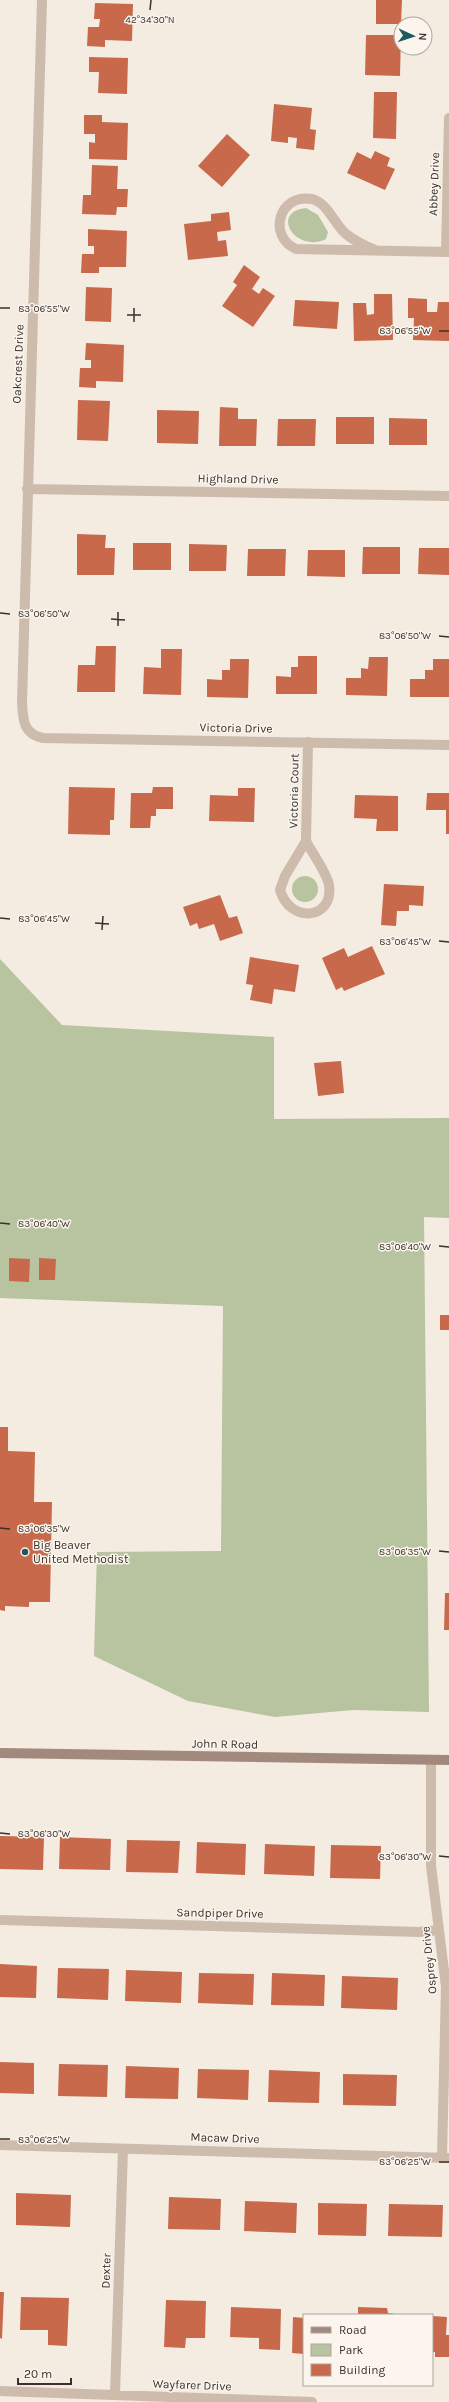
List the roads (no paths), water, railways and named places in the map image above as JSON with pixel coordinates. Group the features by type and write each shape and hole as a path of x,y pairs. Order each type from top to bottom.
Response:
{"main road":[{"name":"John R Road","path":"0,1753 449,1760"}],"street":[{"name":"Oakcrest Drive","path":"26,728 23,717 22,702 42,0"},
{"name":"Abbey Drive","path":"447,252 449,118"},
{"path":"375,250 345,233 320,202 313,199 293,200 284,208 281,214 278,226 280,232 285,241 296,249 447,252"},
{"name":"Highland Drive","path":"27,489 449,496"},
{"name":"Victoria Drive","path":"26,728 35,736 43,738 449,745"},
{"name":"Victoria Court","path":"306,841 326,877 329,891 328,900 323,908 316,912 307,913 293,910 287,906 280,890 285,876 306,841 308,742"},
{"name":"Osprey Drive","path":"431,1760 431,1866 444,1960 446,2010 446,2158"},
{"name":"Sandpiper Drive","path":"0,1920 419,1932 439,1930"},
{"name":"Macaw Drive","path":"0,2145 446,2158"},
{"name":"Dexter","path":"115,2395 123,2149"},
{"name":"Wayfarer Drive","path":"0,2391 312,2402"}],"place":[{"name":"Big Beaver United Methodist","path":"25,1552"}]}
